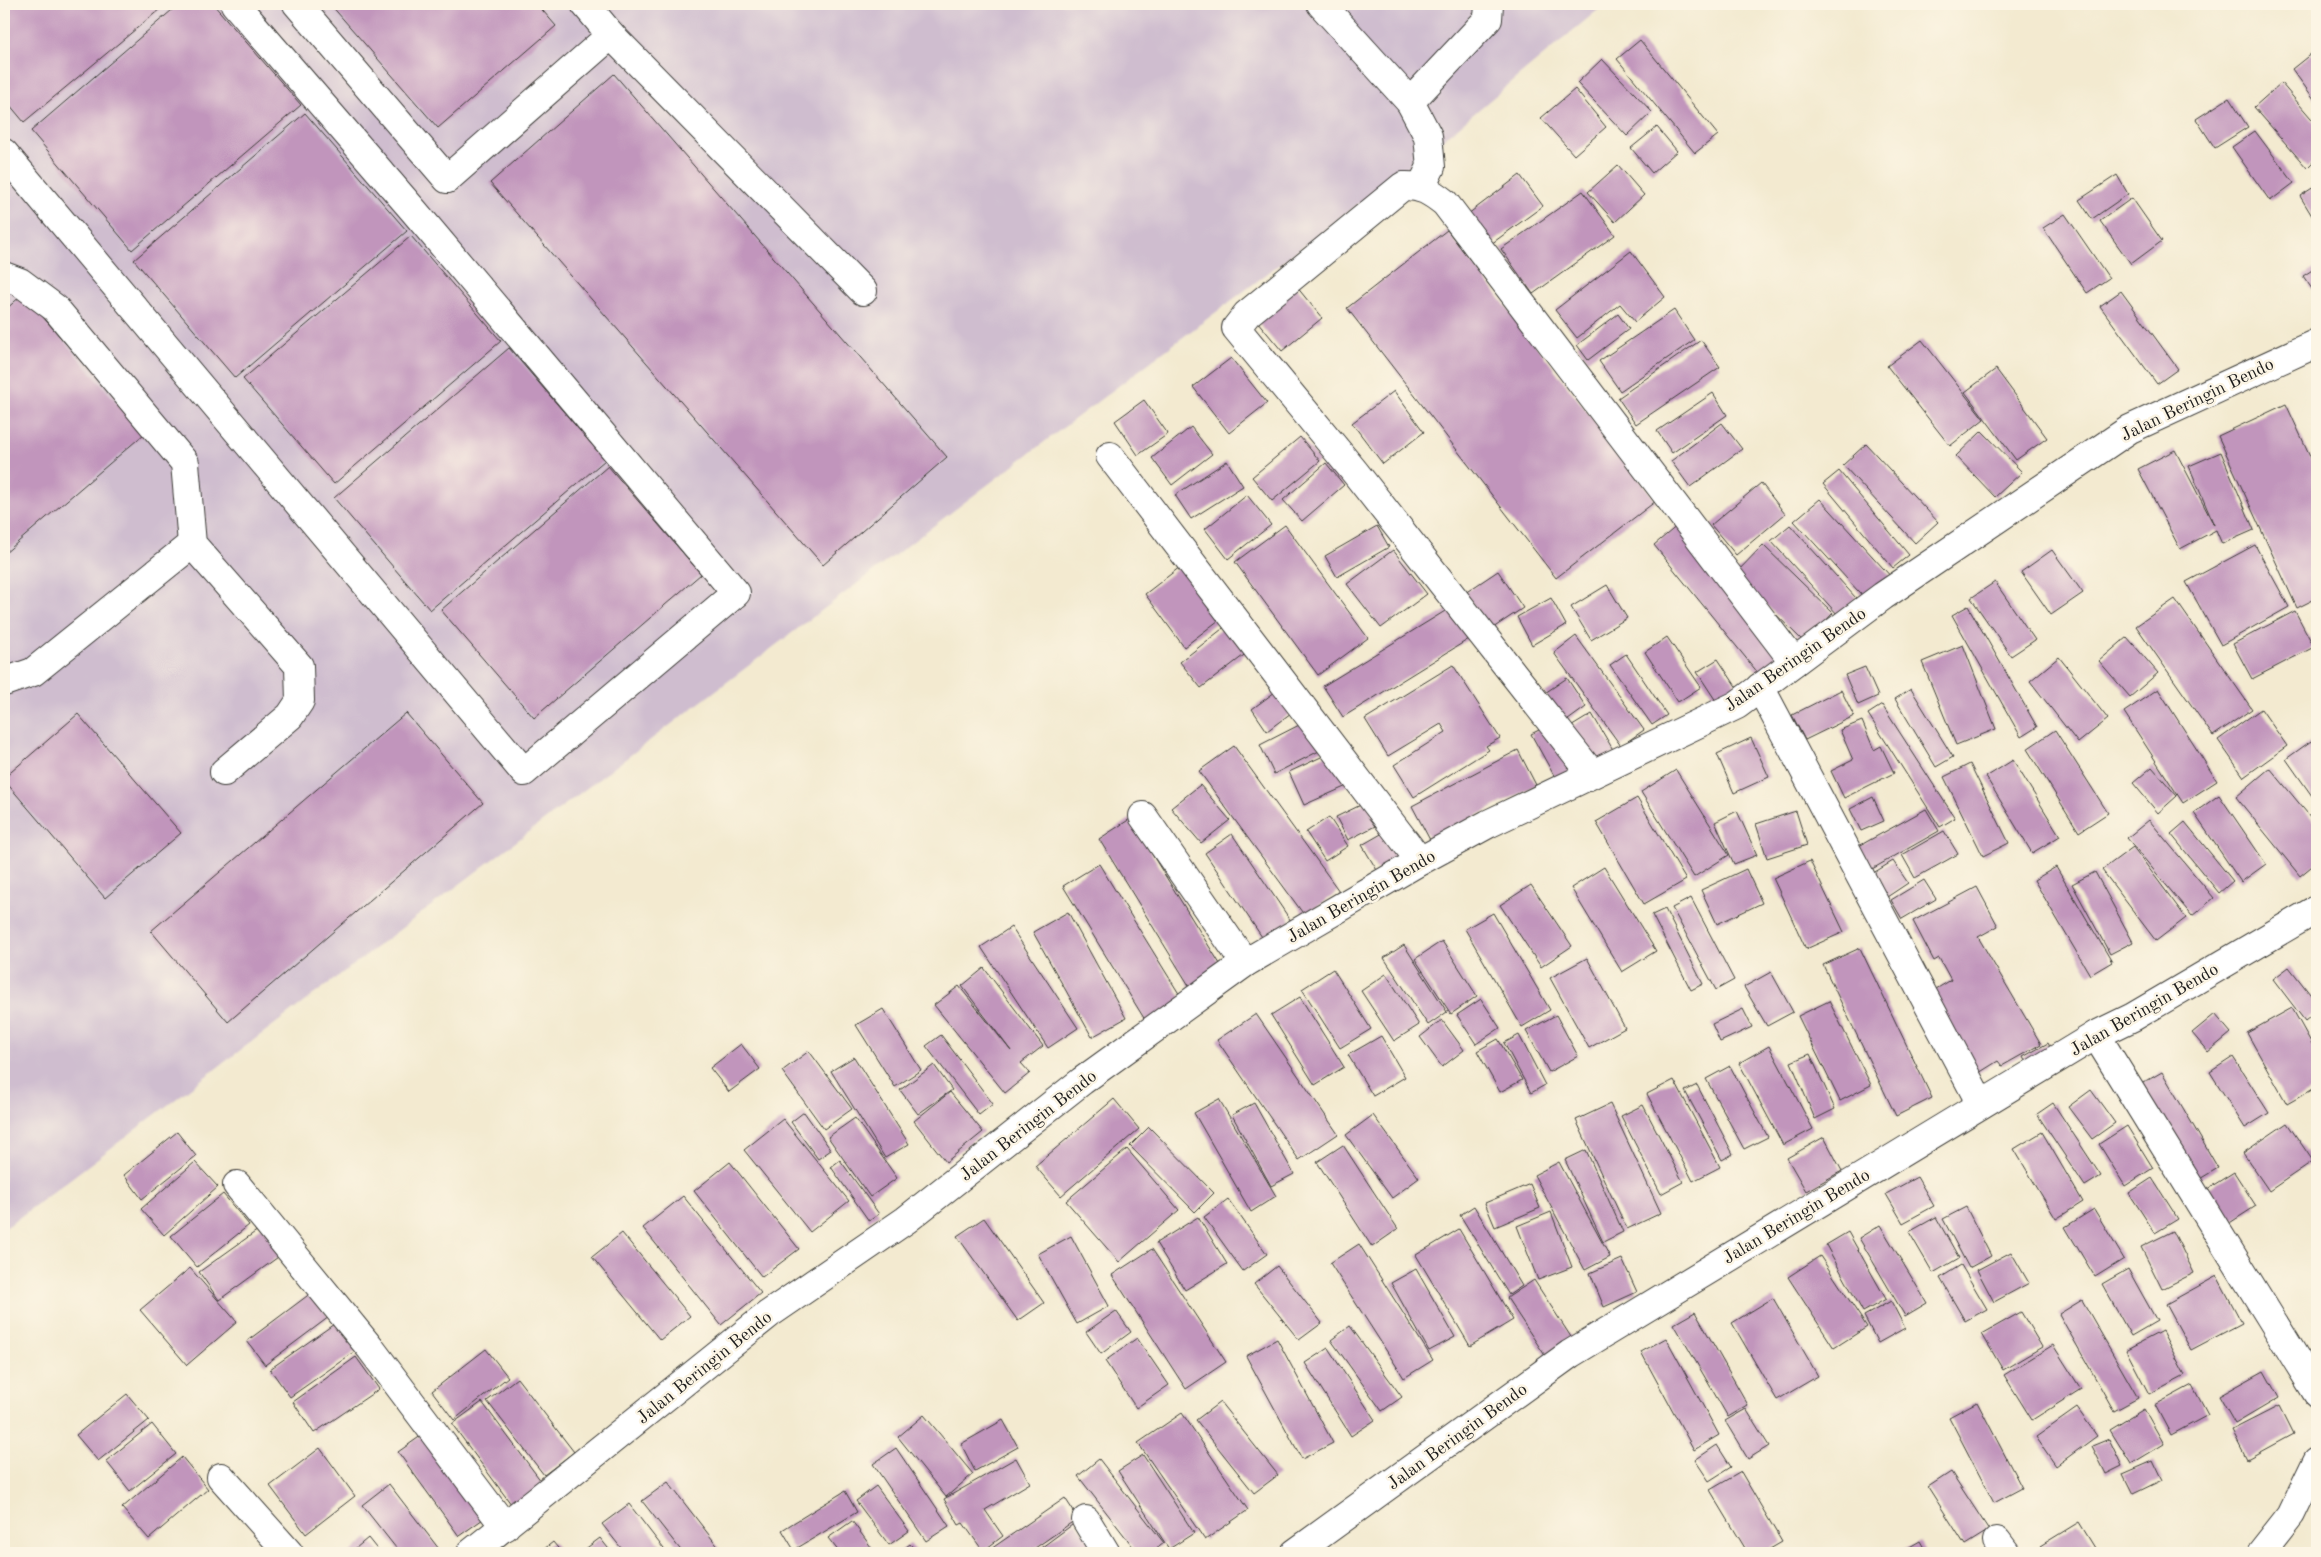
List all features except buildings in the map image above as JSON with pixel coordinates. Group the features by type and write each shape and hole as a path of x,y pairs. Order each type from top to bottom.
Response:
{"street":[{"path":"4,153 524,772 736,593 414,211 235,4"},
{"path":"297,4 447,179 611,34"},
{"path":"584,4 611,34 863,291"},
{"path":"1321,4 1410,102 1428,136 1431,167 1420,187"},
{"path":"1410,102 1488,19 1489,4"},
{"path":"1592,774 1354,471 1236,328 1247,314 1402,186 1420,187 1429,190 1445,203 1794,662"},
{"path":"4,276 20,282 55,308 185,464 192,544 299,666 300,701 290,716 224,772"},
{"name":"Jalan Beringin Bendo","path":"471,1553 769,1314 906,1220 1082,1081 1245,964 1420,861 1488,824 1736,705 1883,596 2130,429 2317,343"},
{"path":"1110,456 1420,861"},
{"path":"4,682 33,672 192,544"},
{"path":"1760,687 1981,1104"},
{"path":"1143,816 1245,964"},
{"name":"Jalan Beringin Bendo","path":"1295,1553 1570,1354 2096,1035 2133,1017 2317,909"},
{"path":"2096,1035 2317,1393"},
{"path":"237,1185 371,1349 505,1527"},
{"path":"2261,1553 2292,1515 2317,1461"},
{"path":"221,1477 289,1553"},
{"path":"1086,1520 1106,1553"}],"shaded area":[{"path":"4,4 1605,4 1429,151 4,1229"}]}
